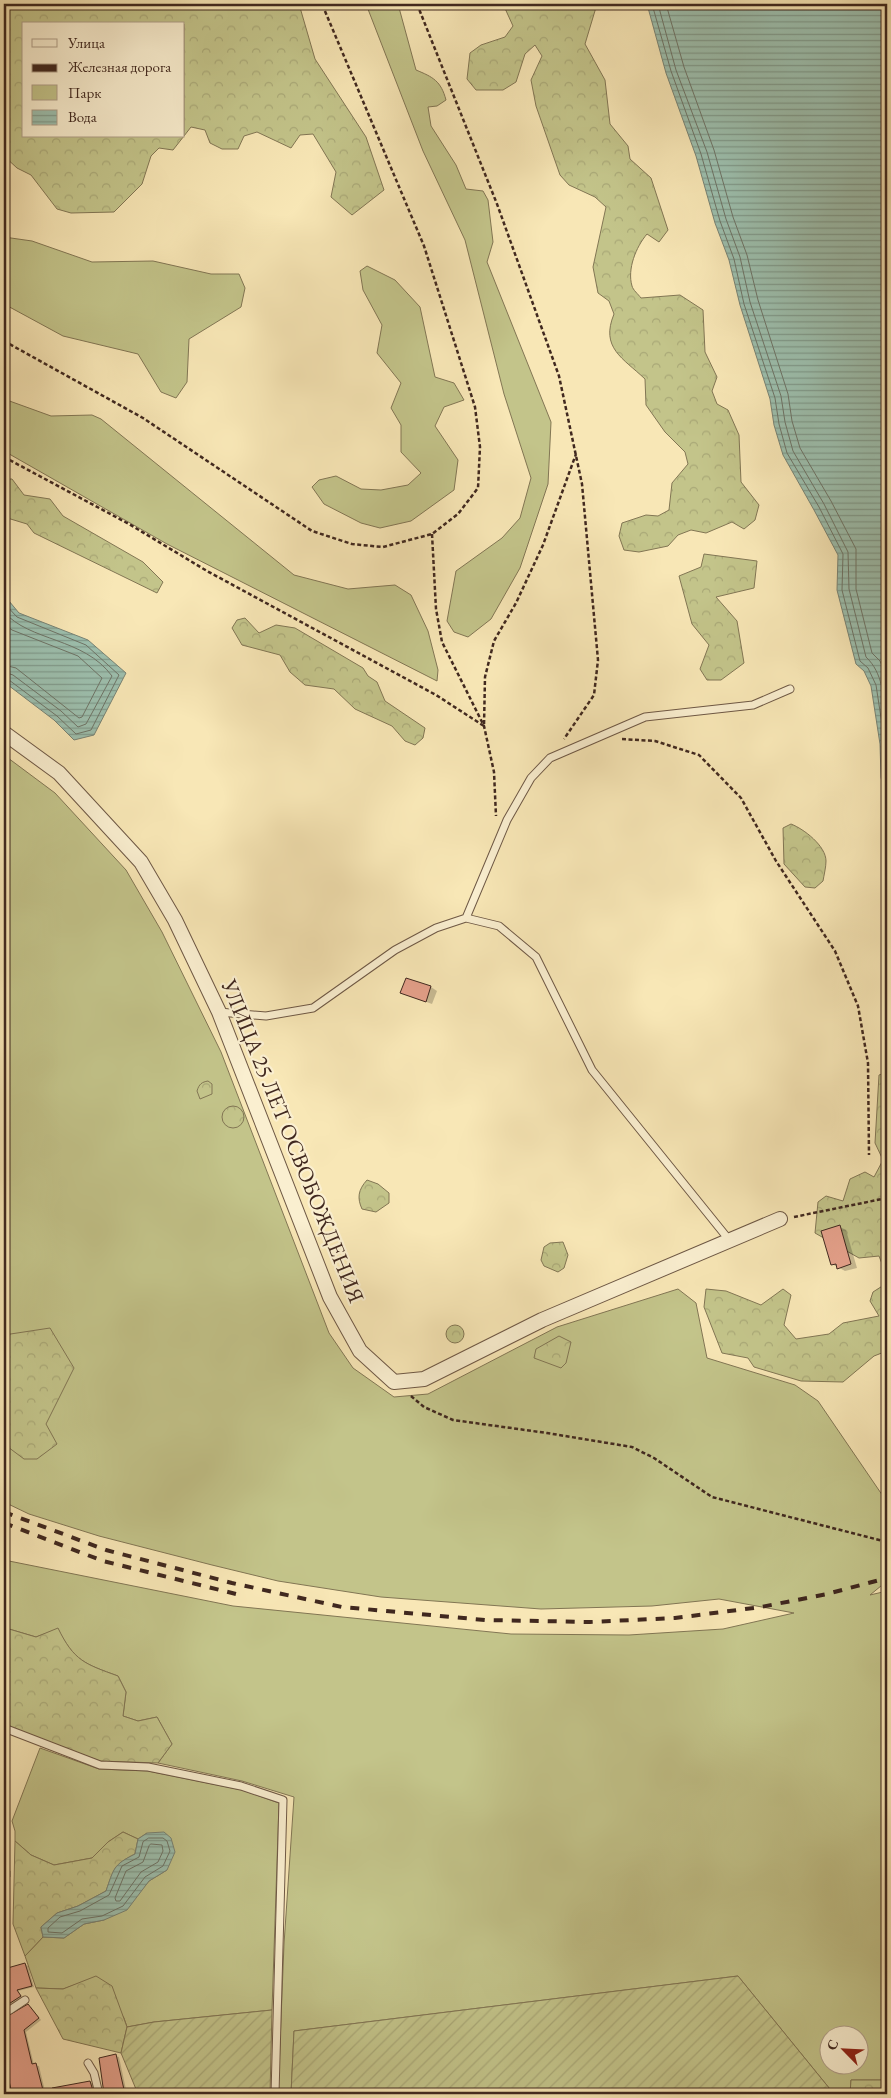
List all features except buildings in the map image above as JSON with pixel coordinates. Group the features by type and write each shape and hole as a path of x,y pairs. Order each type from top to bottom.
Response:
{"street":[{"name":"УЛИЦА 25 ЛЕТ ОСВОБОЖДЕНИЯ","path":"4,733 59,773 140,862 175,920 219,1012 330,1297 360,1351 394,1382"},
{"path":"394,1382 424,1379 542,1320 780,1220"}],"lane":[{"path":"466,918 507,820 531,778 550,758 644,718 753,705 790,689"},
{"path":"219,1012 266,1016 313,1008 394,950 436,928 466,918 499,926 536,956 592,1070 730,1241"},
{"path":"4,1728 100,1765 148,1767 241,1786 284,1800 275,2094"},
{"path":"4,2012 25,2000"},
{"path":"88,2063 94,2073 99,2094"}],"path":[{"path":"4,341 143,418 312,531 352,544 382,546 432,534 458,514 478,488 480,447 475,407 424,246 322,4"},
{"path":"417,4 497,204 559,376 582,484 598,660 594,695 575,725 550,758"},
{"path":"496,819 494,772 484,726 485,677 494,641 516,603 543,545 576,454"},
{"path":"4,457 129,524 207,571 436,695 484,726"},
{"path":"432,534 436,609 442,642 484,726"},
{"path":"620,739 655,741 699,755 741,798 776,861 835,951 858,1006 865,1044 868,1063 869,1155"},
{"path":"780,1220 887,1198"},
{"path":"394,1382 424,1407 453,1420 632,1447 654,1458 712,1497 887,1542"}],"green space":[{"path":"4,4 299,4 315,59 366,137 384,190 352,215 331,197 336,172 313,134 300,135 291,148 257,132 244,136 238,149 222,149 210,143 205,130 191,127 185,135 185,22 22,22 22,138 182,138 173,150 159,148 151,156 142,184 114,212 71,213 57,209 31,175 17,168 4,156"},
{"path":"366,4 398,4 416,70 436,80 442,88 446,100 437,106 428,107 431,126 456,165 466,189 483,191 488,200 493,242 487,262 551,422 548,484 520,568 491,619 468,637 454,632 447,621 456,571 502,538 520,518 531,478 504,394 465,240 423,151"},
{"path":"503,4 597,4 585,44 605,80 610,124 628,146 630,159 651,178 668,230 659,242 647,234 643,239 636,252 632,266 632,286 641,298 680,295 703,310 705,352 717,377 712,391 717,404 728,410 739,435 741,482 759,505 755,520 744,529 732,522 706,533 691,530 678,535 668,546 639,552 624,550 619,536 622,523 646,515 658,516 669,510 672,483 688,464 685,452 665,432 646,405 645,379 622,358 612,344 610,326 614,314 609,301 598,293 593,267 606,207 595,197 569,185 560,175 536,106 531,80 542,56 535,45 525,54 516,82 503,90 476,90 467,79 470,53 481,45 505,37 513,26"},
{"path":"4,237 32,241 92,262 153,261 211,274 239,274 245,288 241,307 189,339 187,382 176,398 161,392 138,354 63,336 4,304"},
{"path":"367,266 395,280 420,307 435,377 454,383 464,400 444,407 435,426 458,460 454,490 411,521 380,528 361,523 324,504 312,487 319,480 336,476 361,489 381,490 408,485 421,473 401,452 401,425 391,408 401,383 377,353 382,325 363,290 360,271"},
{"path":"4,399 51,416 92,415 101,419 294,575 348,589 395,585 411,595 428,631 438,670 437,681 167,544 4,451"},
{"path":"4,479 12,479 24,495 50,499 63,516 143,562 163,582 157,593 34,533 27,524 4,517"},
{"path":"704,554 757,561 754,588 716,597 737,621 744,663 721,680 707,680 700,669 709,645 692,624 679,576 701,567"},
{"path":"245,618 259,633 276,625 295,628 363,668 368,676 377,682 385,701 425,728 423,738 415,745 405,741 392,726 355,709 334,689 305,685 290,672 280,655 242,645 232,628 237,620"},
{"path":"4,755 55,793 126,870 162,932 221,1052 329,1333 353,1368 394,1397 428,1394 557,1327 678,1289 696,1303 707,1358 795,1385 818,1401 887,1502 887,1581 870,1595 887,1591 887,2080 851,2080 850,2094 834,2094 819,2076 868,2076 868,2026 818,2026 818,2074 738,1976 294,2031 291,2094 278,2094 284,1944 294,1797 242,1781 158,1763 172,1744 157,1717 138,1721 123,1716 126,1692 118,1676 97,1668 75,1655 58,1629 36,1637 9,1629 4,1630 4,1560 233,1606 511,1634 629,1635 723,1629 794,1613 719,1599 652,1606 541,1609 381,1597 278,1581 99,1536 29,1514 4,1502"},
{"path":"791,824 813,839 825,855 826,863 823,881 815,888 805,887 784,864 783,828"},
{"path":"887,1072 887,1277 879,1256 859,1258 815,1233 818,1202 826,1196 843,1201 850,1179 865,1172 874,1177 883,1160 875,1143 879,1075"},
{"path":"208,1081 212,1084 212,1094 200,1099 197,1091 201,1084"},
{"path":"229,1106 237,1106 244,1113 244,1121 237,1128 229,1128 222,1121 222,1113"},
{"path":"367,1180 378,1184 389,1193 389,1203 376,1212 362,1209 360,1205 360,1191"},
{"path":"563,1242 568,1255 564,1268 558,1272 544,1266 541,1260 544,1247 550,1243"},
{"path":"887,1283 887,1351 874,1356 843,1382 801,1381 754,1367 748,1358 722,1353 704,1307 706,1289 726,1291 761,1305 783,1289 791,1295 784,1325 796,1339 829,1334 843,1323 879,1316 870,1301 873,1292"},
{"path":"451,1325 459,1325 464,1330 462,1341 451,1343 446,1338 446,1330"},
{"path":"50,1328 74,1368 46,1424 57,1444 37,1459 24,1459 4,1444 4,1335"},
{"path":"559,1336 571,1342 566,1363 561,1368 534,1358 536,1349"},
{"path":"58,1628 75,1655 97,1668 118,1676 126,1692 123,1716 138,1721 157,1717 172,1744 158,1763 100,1761 4,1725 4,1630 9,1629 36,1637"},
{"path":"40,1748 99,1769 148,1771 242,1790 279,1803 272,2010 154,2022 127,2027 124,2018 97,1977 63,1989 36,1988 25,1956 43,1937 64,1938 84,1924 104,1920 139,1893 149,1881 167,1870 147,1833 138,1839 123,1832 108,1842 92,1858 54,1865 31,1855 15,1841 12,1821"},
{"path":"123,1832 138,1839 135,1854 122,1861 115,1868 106,1891 78,1906 57,1913 41,1927 43,1937 25,1956 13,1924 15,1841 31,1855 54,1865 92,1858 108,1842"},
{"path":"96,1976 112,1986 127,2027 121,2053 63,2039 36,1988 63,1989"},
{"path":"738,1976 834,2094 291,2094 294,2031"},
{"path":"272,2010 270,2094 138,2094 121,2053 127,2027 154,2022"},
{"path":"851,2080 887,2080 887,2094 850,2094"}],"water":[{"path":"647,4 887,4 887,808 881,777 880,744 871,686 864,671 856,664 837,590 838,555 783,455 774,425 770,399 740,305 729,260 715,223 696,156 666,73"},
{"path":"4,595 19,613 88,640 126,673 94,735 74,740 54,720 4,682"},
{"path":"164,1832 171,1838 175,1852 167,1870 149,1881 127,1910 104,1920 84,1924 64,1938 43,1937 41,1927 57,1913 78,1906 106,1891 118,1864 135,1854 138,1839 147,1833"}],"railway":[{"path":"4,1512 106,1550 232,1583 342,1607 485,1620 590,1622 675,1618 761,1607 827,1594 887,1578"},
{"path":"4,1523 103,1561 236,1594"}]}
